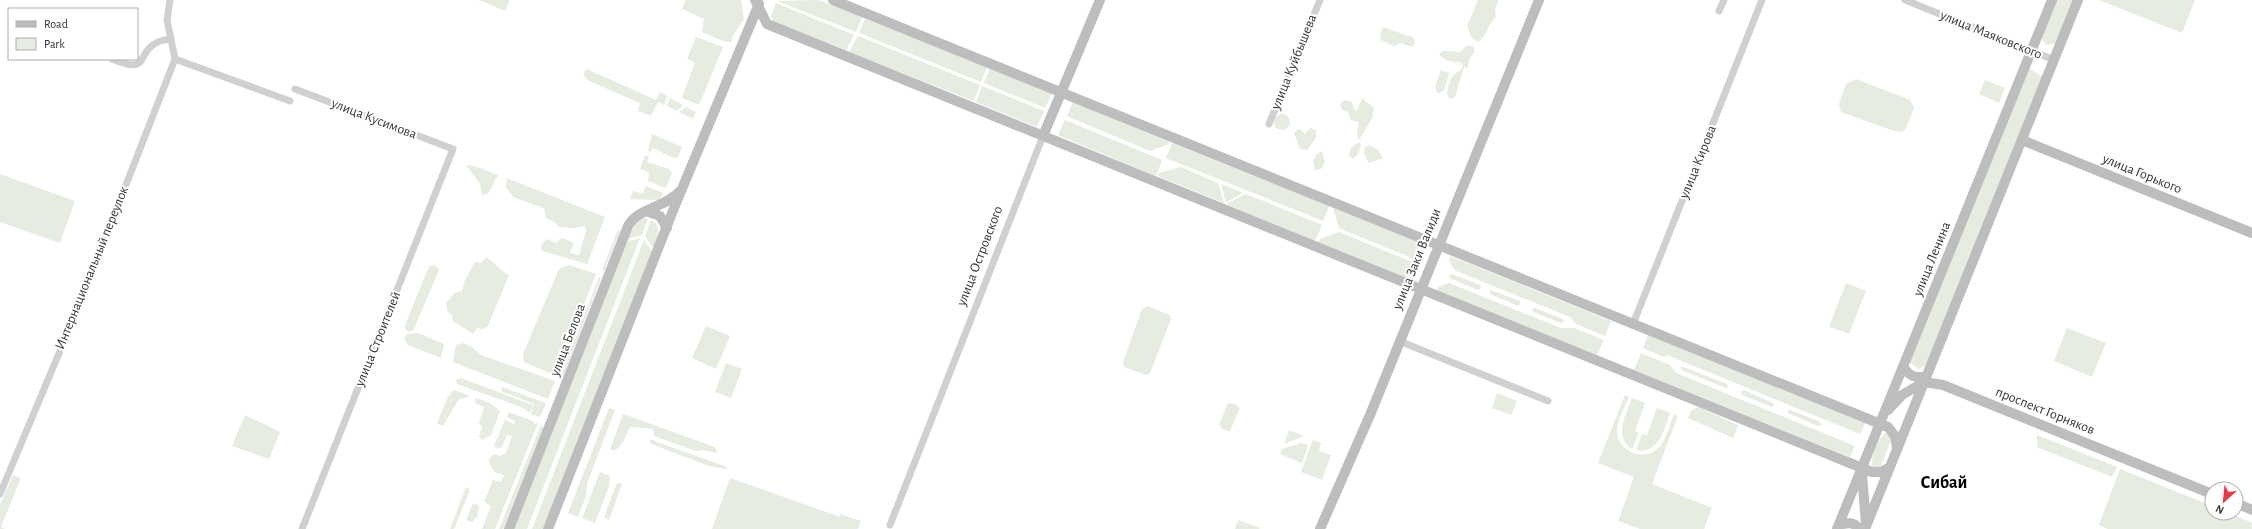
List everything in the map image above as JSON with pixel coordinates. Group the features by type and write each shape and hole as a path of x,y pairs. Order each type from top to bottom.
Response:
{"main road":[{"path":"833,0 1888,427 1895,436 1897,448"},
{"name":"улица Островского","path":"1043,136 1100,0"},
{"name":"улица Заки Валиди","path":"1320,529 1539,0"},
{"name":"улица Ленина","path":"1838,527 2052,0"},
{"path":"1864,528 2078,0"},
{"path":"757,3 767,24"},
{"name":"улица Белова","path":"548,529 674,208 757,3"},
{"path":"747,29 767,24 1872,472 1881,472 1890,467"},
{"name":"улица Горького","path":"2022,140 2252,233"},
{"name":"улица Белова","path":"509,529 628,226 638,214 660,206 676,195 683,187"},
{"path":"660,216 674,208"},
{"path":"646,211 660,216 667,228"},
{"name":"проспект Горняков","path":"1903,367 1909,375 1943,385 2204,491"},
{"path":"1880,424 1902,395 1925,379"},
{"path":"1862,468 1864,528"},
{"path":"1838,527 1848,522 1864,528"}],"street":[{"path":"170,0 167,20 175,59 290,101"},
{"name":"улица Куйбышева","path":"1269,124 1320,0"},
{"path":"1719,11 1724,0"},
{"name":"улица Кирова","path":"1632,324 1762,0"},
{"name":"улица Маяковского","path":"1905,0 2054,60"},
{"path":"115,60 126,64 136,65 142,60 151,46 156,42 171,39"},
{"name":"Интернациональный переулок","path":"0,494 78,308 175,59"},
{"name":"улица Кусимова","path":"295,89 453,149"},
{"name":"улица Островского","path":"890,525 1043,136"},
{"name":"улица Строителей","path":"302,529 453,149"},
{"path":"1399,341 1548,401"}],"green space":[{"path":"479,0 510,0 505,11"},
{"path":"686,0 741,0 744,19 733,36 731,42 723,41 702,32 704,19 682,9"},
{"path":"819,0 862,17 856,32 777,1"},
{"path":"1478,0 1498,0 1498,3 1495,9 1496,17 1484,36 1478,42 1471,37 1467,26"},
{"path":"2056,0 2074,0 2057,43 2046,45 2041,37"},
{"path":"2099,0 2195,0 2182,33"},
{"path":"776,3 854,35 846,50 773,22 771,16"},
{"path":"865,19 987,67 981,82 859,33"},
{"path":"1383,27 1414,38 1415,43 1412,47 1400,43 1394,46 1381,40 1380,34"},
{"path":"858,36 980,85 974,101 849,52"},
{"path":"696,37 723,47 699,105 682,98 695,62 687,59"},
{"path":"1466,46 1473,46 1475,51 1469,60 1468,68 1464,67 1455,97 1450,99 1447,93 1449,83 1454,74 1461,70 1463,65 1459,62 1446,60 1439,54 1443,51 1460,52"},
{"path":"990,68 1052,93 1045,108 984,83"},
{"path":"587,69 656,100 660,92 667,96 664,105 658,102 651,116 638,111 640,103 589,81 583,74"},
{"path":"2030,69 2042,76 1926,365 1919,369 1909,362 2028,70"},
{"path":"1441,70 1449,73 1444,90 1437,93 1435,86"},
{"path":"1856,79 1910,100 1914,108 1906,128 1902,132 1894,131 1841,112 1839,104 1846,84"},
{"path":"1985,80 2005,88 1999,103 1979,94"},
{"path":"982,86 1044,111 1037,127 976,102"},
{"path":"670,98 683,105 677,111 667,106"},
{"path":"1362,98 1374,108 1373,116 1359,140 1357,134 1359,122 1351,120 1348,112 1342,110 1340,104 1345,100 1352,102 1354,109 1357,111"},
{"path":"1073,102 1169,142 1169,144 1150,151 1067,116"},
{"path":"686,107 696,112 693,119 679,112"},
{"path":"1282,114 1289,119 1290,122 1285,129 1282,130 1275,125 1274,122 1279,115"},
{"path":"1065,120 1162,160 1156,176 1058,135"},
{"path":"1310,128 1316,130 1316,138 1307,150 1300,149 1294,133 1299,129 1305,134"},
{"path":"652,134 682,147 678,157 673,158 653,148 650,152 648,151"},
{"path":"1359,142 1361,145 1358,154 1353,159 1349,155 1351,148"},
{"path":"1172,143 1329,206 1323,221 1166,158"},
{"path":"1369,145 1378,150 1383,158 1369,163 1364,154 1364,148"},
{"path":"1322,151 1325,162 1321,169 1315,170 1313,162 1316,155"},
{"path":"645,155 649,157 647,162 669,169 672,173 666,188 648,181 649,173 640,169"},
{"path":"466,165 475,166 498,175 488,194 482,195 480,184"},
{"path":"1181,167 1218,183 1224,203 1158,176 1159,173"},
{"path":"0,174 75,201 60,243 0,222"},
{"path":"507,178 605,217 587,264 542,251 541,246 546,239 556,243 562,238 574,243 570,253 579,255 586,231 585,226 572,228 559,227 556,223 546,218 544,208 513,197 506,187"},
{"path":"1221,184 1243,193 1226,202"},
{"path":"646,186 663,193 659,200 630,199 633,191 643,194"},
{"path":"1246,194 1322,225 1315,241 1226,204"},
{"path":"1333,208 1420,243 1414,259 1339,228"},
{"path":"645,218 648,219 642,235 627,239 638,220"},
{"path":"651,220 655,223 658,229 653,248 645,236"},
{"path":"618,230 620,231 604,271 602,270"},
{"path":"1339,232 1412,262 1406,278 1318,242 1320,239"},
{"path":"640,238 527,529 514,529 625,242"},
{"path":"644,240 652,251 543,529 532,529"},
{"path":"1450,256 1611,321 1605,336 1576,324 1570,317 1454,270 1449,260"},
{"path":"486,257 509,275 488,326 483,329 477,328 473,334 453,321 452,315 447,311 446,302 454,293 462,291 465,280 475,262 481,263"},
{"path":"435,265 439,270 414,329 410,332 406,330 405,325 429,266"},
{"path":"569,265 596,274 556,376 524,362 523,354 559,269"},
{"path":"1452,274 1480,285 1481,288 1478,290 1450,278 1449,275"},
{"path":"599,277 601,278 563,377 561,376"},
{"path":"1449,283 1561,328 1574,328 1604,340 1597,355 1437,291 1438,287"},
{"path":"1846,283 1866,291 1849,334 1829,327"},
{"path":"1490,290 1520,301 1520,304 1518,306 1490,294"},
{"path":"1147,306 1170,315 1171,319 1150,373 1146,375 1124,367 1123,362 1142,309"},
{"path":"1535,308 1563,319 1564,322 1561,323 1533,312 1532,309"},
{"path":"706,326 730,336 716,369 692,358"},
{"path":"2067,328 2106,343 2092,377 2054,361"},
{"path":"418,333 444,344 441,358 408,345 404,339 407,334"},
{"path":"1648,335 1865,423 1860,434 1667,355 1664,357 1643,348"},
{"path":"464,343 472,347 481,355 555,381 548,399 453,362 456,345"},
{"path":"1641,353 1670,365 1676,373 1855,446 1850,457 1634,370"},
{"path":"726,363 742,369 731,398 715,392"},
{"path":"1681,366 1727,384 1728,387 1726,388 1681,370"},
{"path":"461,378 533,405 530,413 521,407 457,384 456,380"},
{"path":"502,387 546,403 540,417 531,414 534,404 501,391"},
{"path":"454,390 468,395 469,397 459,399 443,426 437,423 448,397"},
{"path":"1744,390 1773,403 1774,406 1772,407 1742,395 1741,392"},
{"path":"1497,393 1517,401 1511,415 1492,408"},
{"path":"1625,395 1629,397 1620,417 1617,429 1620,442 1630,452 1643,455 1656,450 1665,438 1674,414 1678,416 1652,484 1712,508 1704,529 1640,529 1618,521 1634,477 1598,463"},
{"path":"476,398 490,403 500,411 491,435 482,440 479,437 482,427 479,423 484,407 475,403"},
{"path":"1632,398 1645,403 1635,431 1639,433 1632,449 1626,444 1622,432 1624,418"},
{"path":"1228,403 1235,404 1240,408 1230,431 1224,430 1219,425"},
{"path":"1698,407 1738,425 1733,438 1688,418 1692,410"},
{"path":"609,408 615,410 587,484 586,496 578,517 568,513"},
{"path":"1657,408 1670,413 1663,433 1655,445 1644,450 1636,450 1642,434 1647,435"},
{"path":"1788,409 1820,422 1821,425 1818,426 1788,413"},
{"path":"509,412 533,421 535,424 538,423 495,529 482,529 491,506 484,502 493,480 501,482 504,475 494,472 489,462 490,457 495,454 500,456 506,453 512,436 507,435 502,447 497,449 494,446 505,420 514,424 515,421 507,417"},
{"path":"623,414 715,447 717,453 703,450 696,451 654,436 653,429 630,427 623,442 615,451 610,449"},
{"path":"245,415 280,432 269,459 232,446"},
{"path":"541,425 544,428 503,529 499,529"},
{"path":"1289,430 1304,436 1284,444"},
{"path":"1886,433 1889,434 1891,440 1881,466 1879,468 1873,467 1872,459 1875,448 1880,438"},
{"path":"2037,435 2117,467 2112,477 2037,447"},
{"path":"649,439 727,467 726,469 709,466 651,444"},
{"path":"1313,440 1321,443 1319,451 1331,455 1322,480 1301,472"},
{"path":"1301,443 1308,445 1302,463 1280,454 1282,449"},
{"path":"2120,469 2204,503 2204,521 2244,521 2244,520 2252,523 2252,529 2108,529 2099,525"},
{"path":"600,472 610,476 609,486 595,523 582,518"},
{"path":"13,475 21,478 1,527 5,529 0,529 0,505"},
{"path":"730,478 840,517 840,514 861,521 858,529 712,529"},
{"path":"617,483 622,484 609,520 604,517"},
{"path":"466,487 470,490 454,529 450,529"},
{"path":"473,503 479,506 477,517 472,522 466,520"},
{"path":"1238,520 1260,528 1235,529"}],"district":[{"name":"Сибай","path":"1944,483"}]}
